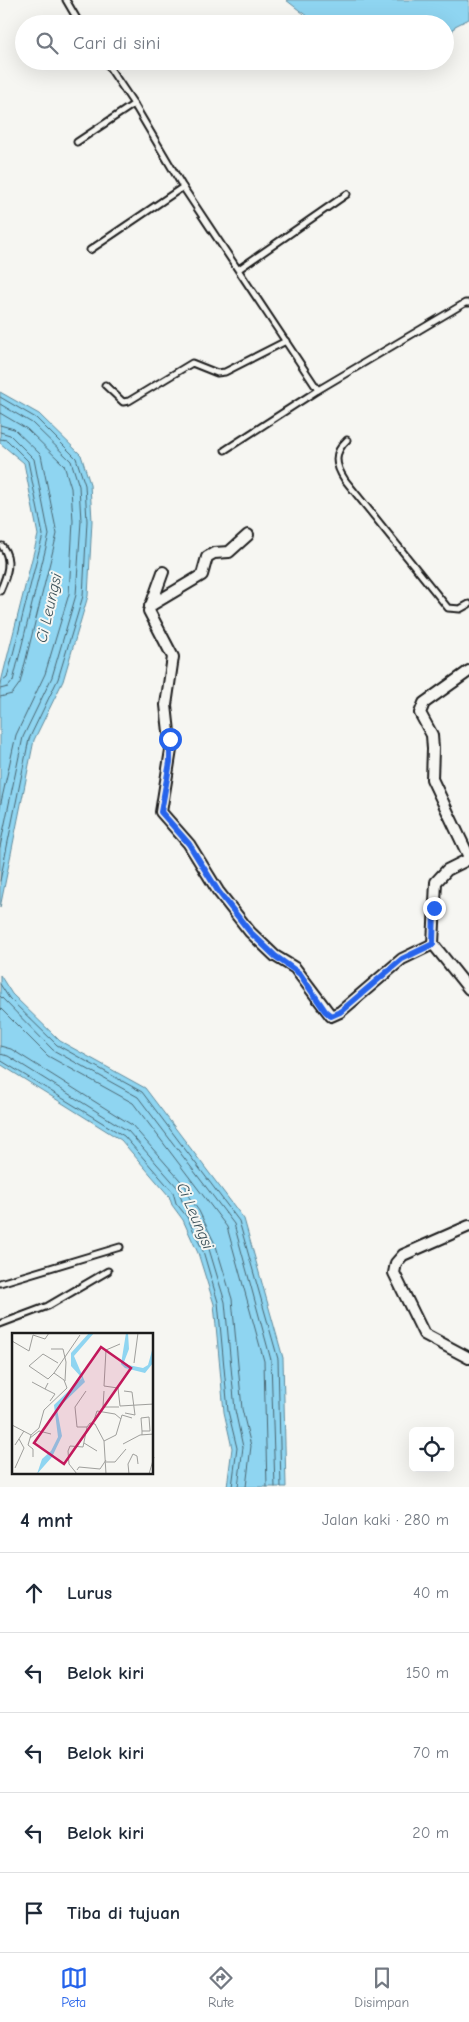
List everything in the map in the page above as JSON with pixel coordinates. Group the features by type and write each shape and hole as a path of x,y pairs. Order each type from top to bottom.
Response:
{"street":[{"path":"150,606 202,575 208,555 229,552 248,535"},
{"path":"163,572 150,606 150,614 173,657 166,705 171,750 161,812 185,840 218,891 250,932 275,956 300,974 325,1011 331,1016 340,1012 402,959 433,944"},
{"path":"469,671 424,703 420,709 432,735 434,749 432,779 469,858 447,870 436,882 433,944 469,990"},
{"path":"469,1226 403,1255 396,1263 394,1273 424,1334 456,1353 469,1358"}],"lane":[{"path":"66,0 75,15"},
{"path":"111,70 134,104 183,187 318,390"},
{"path":"77,142 134,104"},
{"path":"90,250 183,187"},
{"path":"238,269 347,194"},
{"path":"225,450 318,390 465,303 469,303"},
{"path":"105,385 124,402 129,401 192,364 217,373 225,372 286,341"},
{"path":"347,440 336,454 340,472 345,480 448,608 460,610 469,604"},
{"path":"0,591 8,565 8,556 2,546"},
{"path":"0,1283 120,1247"},
{"path":"0,1324 48,1306 108,1271"}],"water":[{"path":"286,0 469,0 469,19 454,28 454,15 305,15"},
{"name":"Ci Leungsi","path":"0,392 39,414 81,455 90,484 92,521 88,596 63,681 34,740 0,908 0,686 38,535 24,463 0,443"},
{"name":"Ci Leungsi","path":"0,975 12,994 60,1041 145,1088 244,1219 283,1358 286,1487 227,1487 232,1448 224,1412 214,1304 198,1253 183,1220 172,1205 169,1196 121,1140 0,1064"}],"route":[{"path":"170,739 170,762 161,812 189,844 218,891 250,932 275,956 295,968 308,984 321,1006 331,1016 340,1012 402,959 433,944 434,908"}]}
